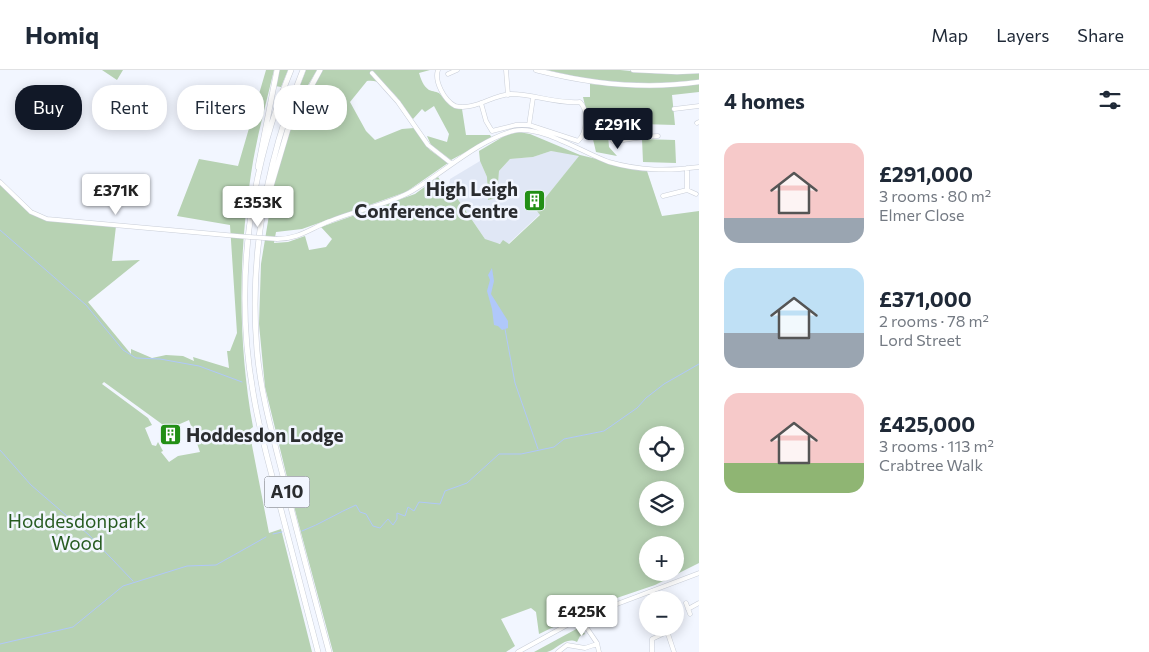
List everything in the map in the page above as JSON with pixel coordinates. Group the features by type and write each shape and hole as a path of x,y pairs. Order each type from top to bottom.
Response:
{"highway":[{"path":"255,190 260,152 276,70"},
{"name":"A10","path":"292,70 273,120 255,190 245,270 247,348 252,391 263,440 318,652"},
{"name":"A10","path":"303,70 274,152 260,229 256,311 257,350 273,437 329,652"},
{"path":"260,229 282,143 300,104 320,70"}],"main road":[{"path":"536,70 572,78 621,85 664,85 699,82"},
{"path":"633,70 699,71"}],"street":[{"path":"438,70 437,75 440,88 452,104 458,107 481,104 508,95 567,104 581,103 586,125 581,140 577,141 528,125 516,125 492,131 486,121 481,104"},
{"path":"448,74 457,70"},
{"path":"506,70 508,95"},
{"path":"372,73 398,102 428,145 452,164"},
{"path":"528,125 533,98"},
{"path":"674,109 699,106"},
{"path":"690,107 691,114"},
{"path":"586,125 605,127 613,140 658,136"},
{"path":"0,182 31,212 47,218 277,239 300,236 337,218 408,194 452,164 495,139 522,130 548,136 602,159 626,166 654,171 699,167"},
{"path":"687,168 687,190"},
{"path":"663,196 687,190 696,194"},
{"path":"652,591 699,573"},
{"path":"518,652 580,618 639,596"},
{"path":"686,602 689,612 699,603"},
{"path":"580,618 597,644 599,652"},
{"path":"652,652 652,639 657,636"},
{"path":"669,636 674,652"},
{"path":"558,652 567,645 585,648 597,644"}],"shaded area":[{"path":"551,151 580,155 542,202 544,204 540,214 508,244 492,243 485,239 449,186 450,179 480,161 487,177 488,200 497,198 499,171 510,159 533,157"}],"green space":[{"path":"102,70 123,70 117,80"},
{"path":"266,70 274,70 264,110 264,85 262,85"},
{"path":"279,70 288,70 282,85 275,85"},
{"path":"306,70 317,70 308,85 300,85"},
{"path":"322,70 430,70 419,73 422,82 429,90 438,92 451,106 462,109 466,135 490,135 492,138 451,160 431,145 427,136 447,142 449,134 434,106 425,112 422,109 413,119 388,88 375,81 367,81 350,102 366,131 375,140 402,129 414,128 430,150 448,163 406,192 302,229 276,232 274,243 288,242 305,236 309,250 326,247 332,239 321,227 415,194 438,177 454,200 457,198 485,239 500,244 503,240 509,244 540,215 537,211 544,204 542,202 579,156 551,151 533,157 510,159 499,171 497,198 488,200 487,177 480,161 479,151 506,135 519,132 530,134 580,155 647,171 662,216 699,211 699,563 684,570 684,536 639,536 639,581 663,581 605,602 539,634 536,612 531,608 501,619 515,646 506,652 333,652 296,514 265,387 259,324 261,264 278,160 290,130 347,130 347,85 313,85"},
{"path":"547,70 620,70 663,74 699,73 699,80 660,83 622,82 585,78"},
{"path":"590,84 655,88 699,84 699,92 672,95 675,125 607,123 609,147 617,156 596,152 583,97 590,97"},
{"name":"Hoddesdonpark Wood","path":"248,130 259,130 247,205 242,269 242,332 253,427 249,430 269,533 281,529 312,652 0,652 0,182 25,207 48,219 116,226 112,261 140,260 88,302 131,354 131,349 152,358 166,355 183,356 194,361 193,357 229,368 227,351 230,351 237,333 230,225 177,216 199,159 238,166","holes":["104,382 166,427 169,425 173,427 189,420 200,452 178,456 169,462 161,452 163,451 158,442 156,446 152,445 145,428 152,425 148,418 102,384"]},
{"path":"642,139 675,140 676,163 643,162"},
{"path":"580,627 585,634 580,636 577,642 565,642 547,652 534,652"}],"water":[{"path":"492,268 494,281 491,294 508,321 508,328 502,330 494,325 487,291 490,280 488,275"}],"waterway":[{"path":"0,230 86,305 123,350 136,358 160,359 199,366 242,382"},
{"path":"505,329 515,383 538,449"},
{"path":"302,531 356,505 360,512 366,514 373,526 380,528 388,519 393,525 397,519 397,513 405,516 408,507 414,511 419,502 440,504 445,491 467,483 499,454 521,454 554,447 564,439 604,431 637,408 664,384 699,364"},
{"path":"0,450 31,485 89,535 133,581"},
{"path":"273,534 282,532"},
{"path":"0,644 73,627 123,586 187,566 216,565 266,537"}],"place":[{"name":"High Leigh Conference Centre","path":"534,200"},
{"name":"Hoddesdon Lodge","path":"170,435"}]}
